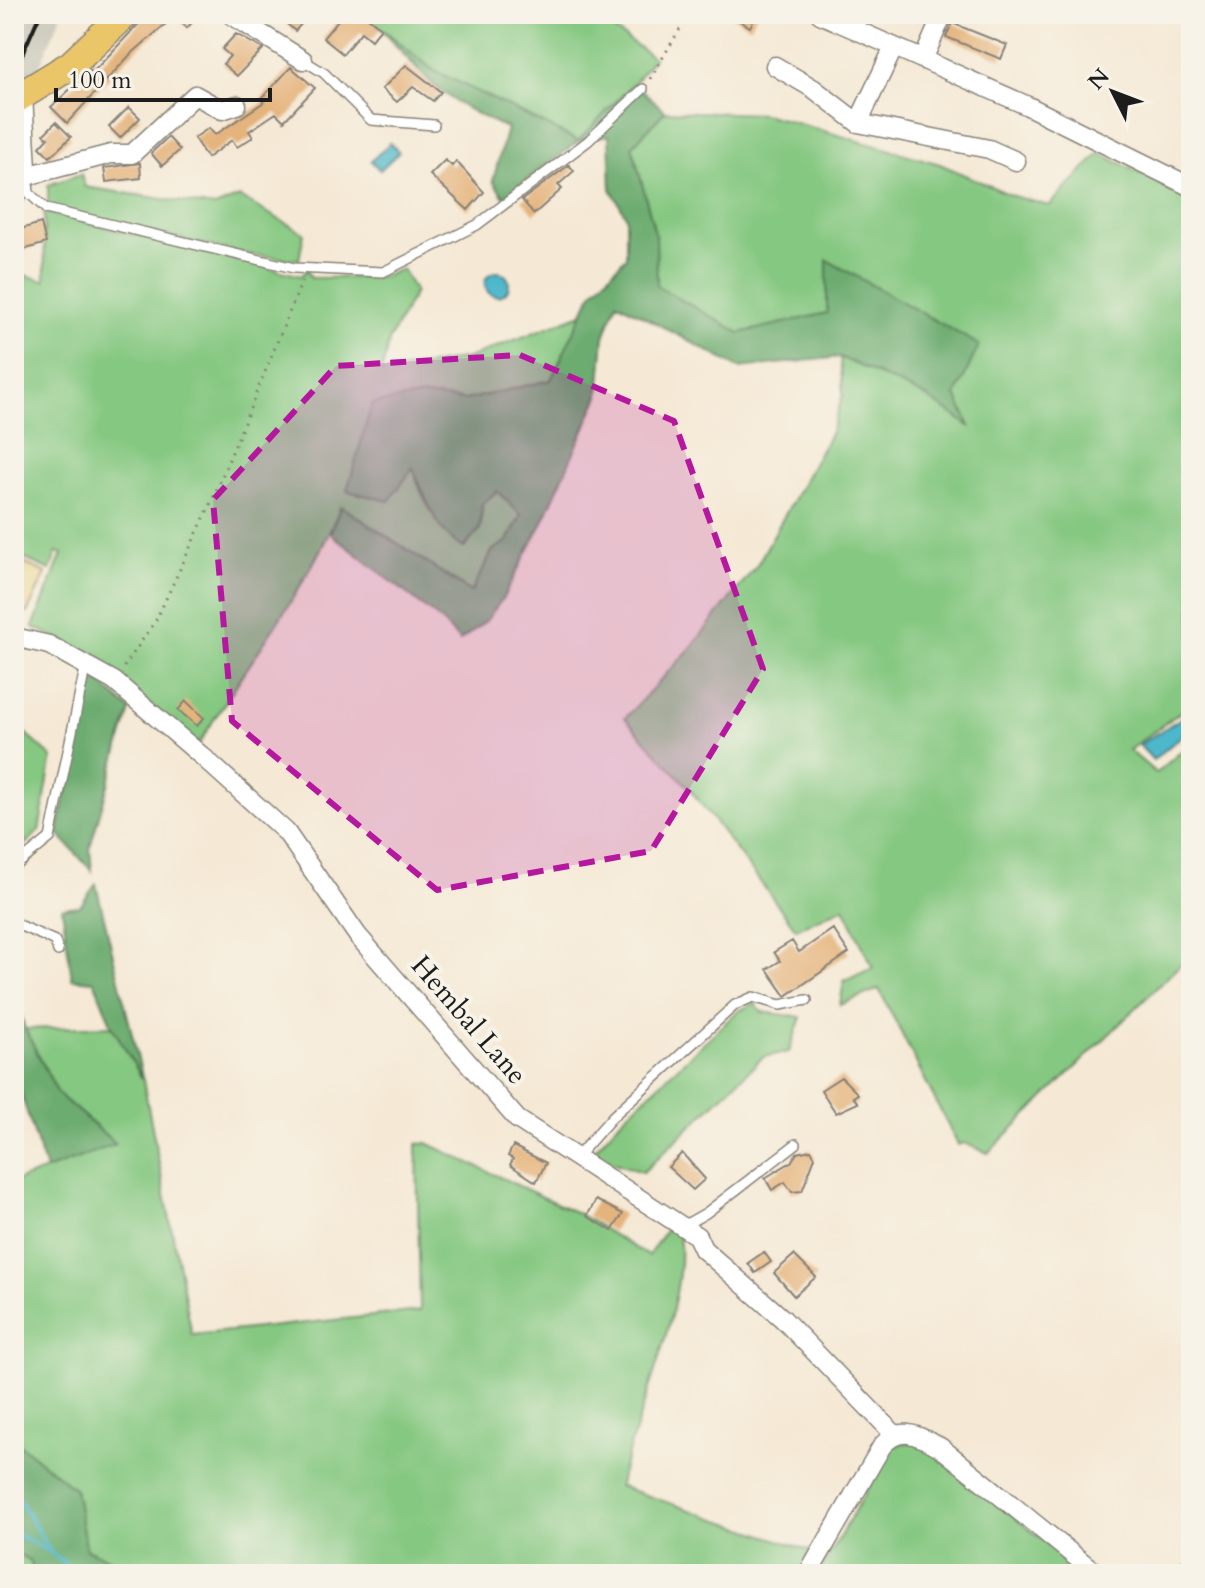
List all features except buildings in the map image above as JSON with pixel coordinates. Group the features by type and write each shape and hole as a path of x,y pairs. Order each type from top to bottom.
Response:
{"main road":[{"path":"18,98 71,65 125,14"}],"street":[{"path":"230,14 303,60"},
{"path":"923,60 943,14"},
{"path":"827,16 1028,106 1191,187"},
{"path":"858,123 894,47"},
{"path":"775,66 814,89 858,123 989,149 1016,161"},
{"path":"18,98 28,176 111,154 132,154 195,95 222,110 237,105"},
{"name":"Hembal Lane","path":"14,637 49,645 114,681 286,832 358,936 517,1119 697,1236 703,1249 783,1319 894,1434"},
{"path":"808,1574 874,1458 894,1434 911,1432 940,1447 1097,1574"},
{"path":"1178,1574 1191,1566"}],"lane":[{"path":"303,60 324,73 371,120 434,125"},
{"path":"28,176 29,193 46,209 227,255 307,269 383,272 477,225 588,141 643,89"},
{"path":"14,215 28,176"},
{"path":"14,867 50,838 86,664"},
{"path":"14,923 55,941 58,951"},
{"path":"576,1158 613,1116 735,1005 753,997 780,1005 807,1000"},
{"path":"683,1226 717,1205 796,1144"}],"path":[{"path":"643,89 689,14"},
{"path":"122,669 156,620 212,501 307,269"}],"highlighted area":[{"path":"520,355 674,421 763,669 651,851 437,890 232,721 213,500 336,366"}],"shaded area":[{"path":"19,14 62,14 35,76 14,84 14,27"}],"green space":[{"path":"363,14 592,14 654,58 620,100 579,141 433,70"},
{"path":"381,28 433,70 578,141 634,83 665,111 632,146 656,237 657,286 740,333 827,313 827,260 979,345 956,395 970,426 927,397 840,357 739,368 617,302 604,337 599,396 542,524 503,598 486,621 460,641 440,620 330,533 341,506 471,592 493,550 508,541 521,515 497,491 482,504 480,529 464,548 454,542 439,524 413,468 389,501 347,491 372,404 423,396 465,400 551,380 592,293 626,257 626,216 611,189 609,135 579,141 504,197 493,181 507,128 451,99 423,75"},
{"path":"665,111 764,114 940,164 1013,196 1049,206 1100,153 1191,199 1191,704 1129,750 1156,773 1191,743 1191,954 988,1153 964,1143 958,1145 879,989 840,1005 844,981 873,968 844,907 796,929 689,788 625,718 689,650 757,565 831,432 843,394 840,357 927,397 968,425 956,395 978,345 827,261 827,313 740,333 657,286 656,237 632,146"},
{"path":"81,174 85,187 215,207 239,197 304,233 299,260 244,254 48,207 48,185"},
{"path":"44,212 301,276 307,269 311,278 381,277 402,269 415,292 390,338 381,373 468,358 584,313 551,380 465,400 423,396 415,447 415,474 425,498 448,534 464,548 480,529 482,504 497,491 522,515 508,541 493,550 472,593 341,506 293,598 199,744 78,647 33,627 62,554 57,552 50,570 14,554 14,272 45,281"},
{"path":"94,676 130,710 90,847 92,871 57,833"},
{"path":"14,723 52,757 39,831 14,855"},
{"path":"96,884 143,1080 112,1026 94,981 72,979 62,908 80,906"},
{"path":"14,990 25,1029 58,1094 116,1144 46,1170 14,1073"},
{"path":"755,1003 762,1012 801,1017 789,1052 763,1057 643,1172 590,1155 623,1118 738,1011"},
{"path":"112,1026 143,1080 192,1335 420,1311 417,1144 427,1143 577,1213 648,1256 669,1225 678,1231 680,1257 670,1322 619,1486 811,1551 798,1574 127,1574 112,1560 86,1549 75,1489 14,1440 14,1182 115,1144 58,1094 25,1029"},
{"path":"14,1440 75,1489 86,1549 112,1560 127,1574 34,1574 30,1561 14,1552"},
{"path":"908,1441 925,1447 1086,1574 818,1574 892,1447"},
{"path":"14,1552 30,1561 34,1574 14,1574"}],"sand":[{"path":"14,559 46,573 27,613 14,606"}],"water":[{"path":"390,143 399,152 380,170 371,161"},
{"path":"497,272 506,275 509,284 506,293 497,296 488,293 485,284 488,275"},
{"path":"1184,716 1191,718 1191,728 1153,760 1139,745"}],"waterway":[{"path":"14,1491 50,1552 80,1574"},
{"path":"14,1533 47,1550"}],"railway":[{"path":"14,73 40,14"}]}
